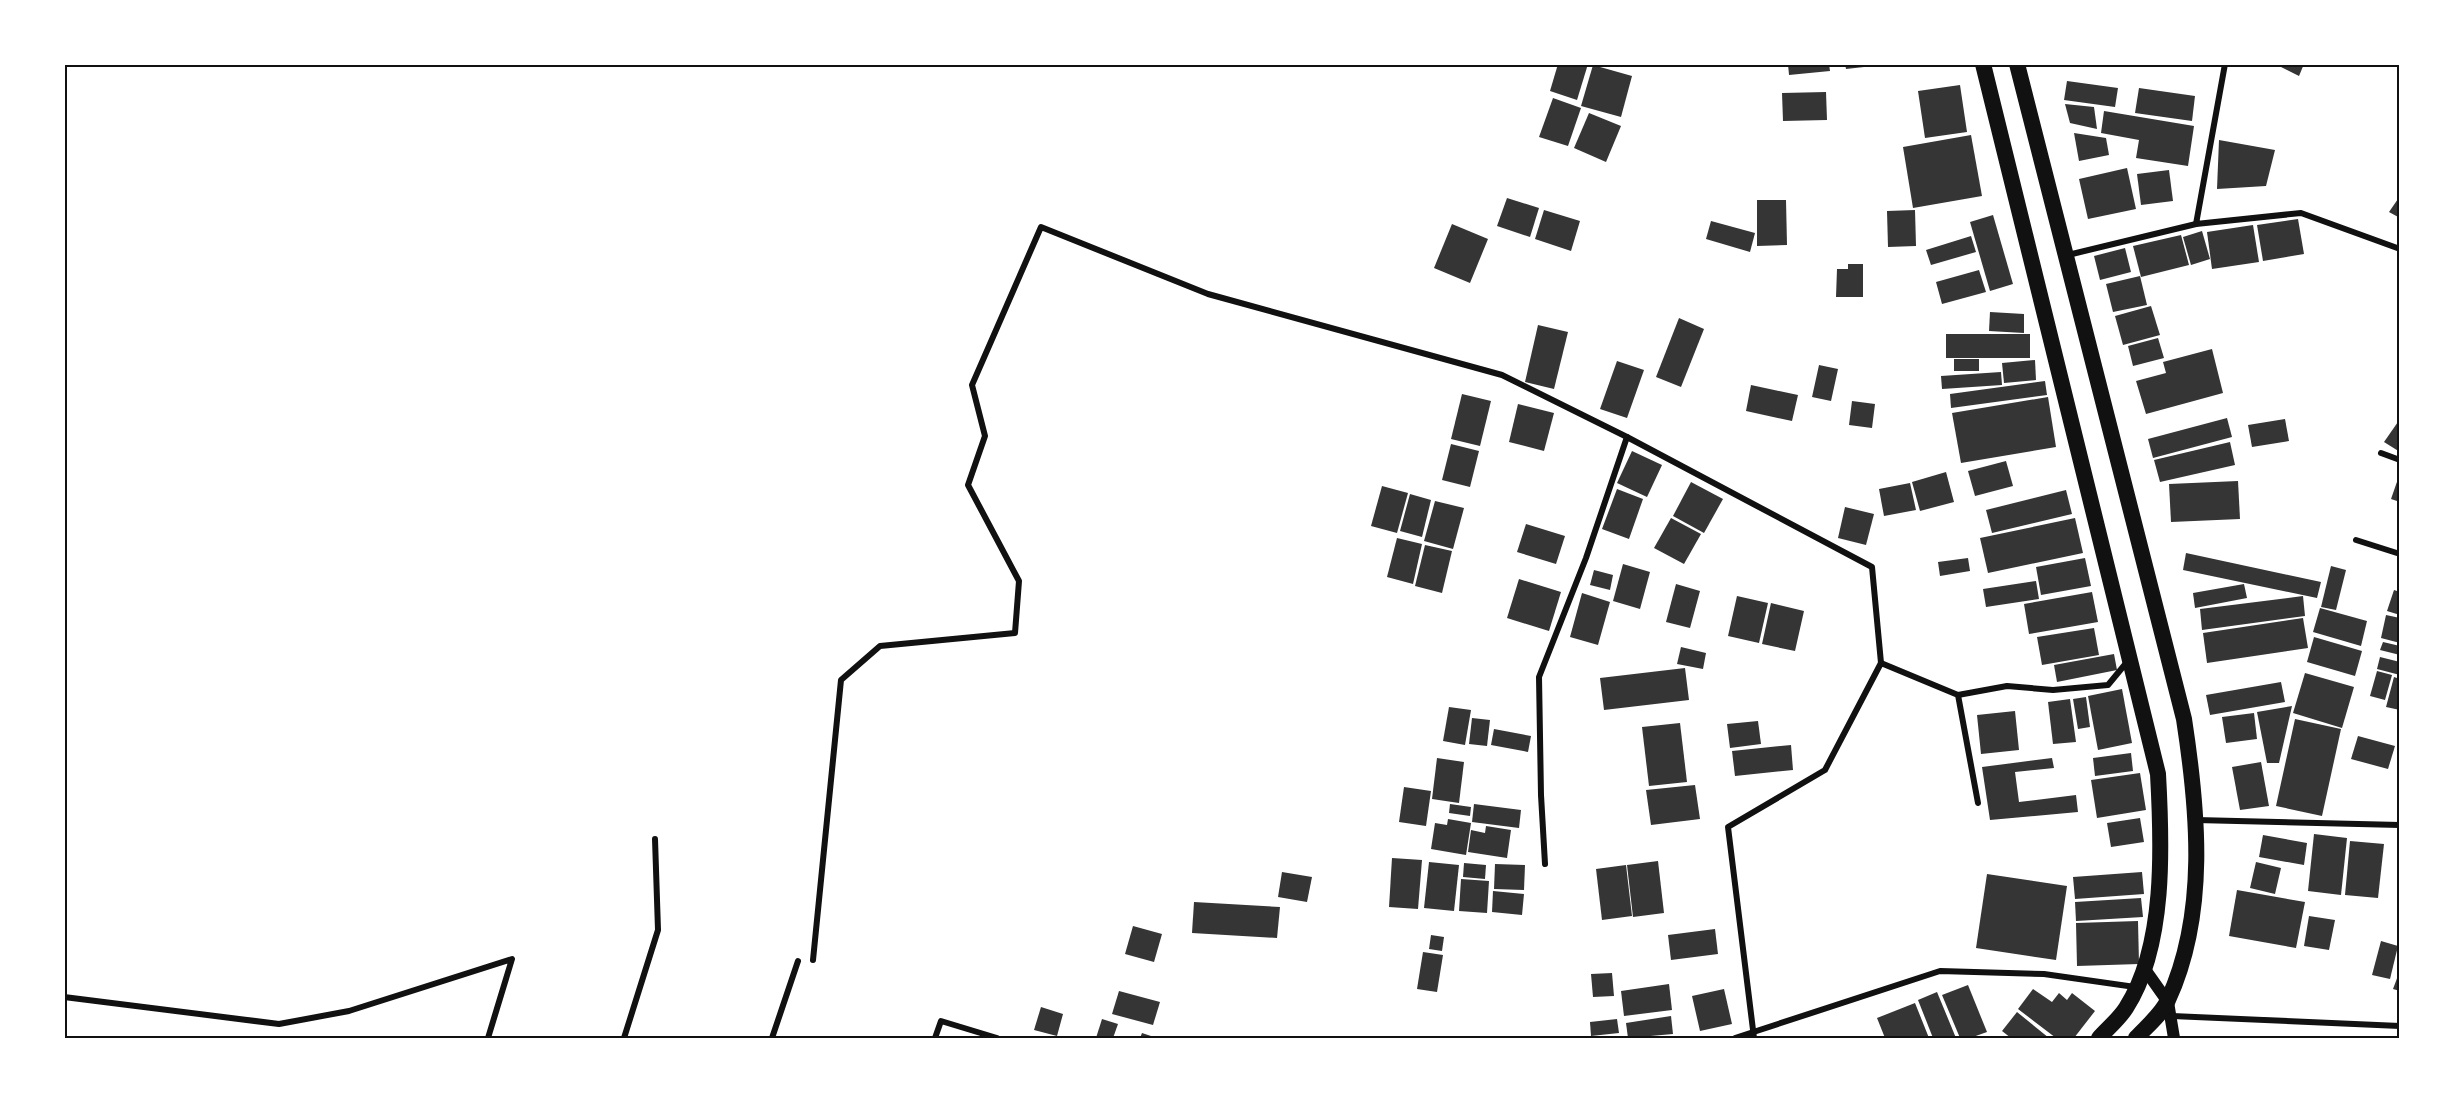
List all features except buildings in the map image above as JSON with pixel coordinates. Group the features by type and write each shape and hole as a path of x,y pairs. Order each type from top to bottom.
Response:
{"highway":[{"path":"1983,64 2158,774 2161,823 2156,911 2150,952 2126,1008 2098,1038"},
{"path":"2017,64 2184,719 2195,820 2196,867 2192,912 2170,1009 2136,1038"}],"main road":[{"path":"2144,968 2170,1009 2174,1038"}],"street":[{"path":"2196,224 2225,64"},
{"path":"2066,256 2196,224 2301,213 2400,249"},
{"path":"813,960 841,680 880,646 1015,633 1019,581 968,484 985,436 972,385 1041,227 1208,294 1502,375 1627,437 1872,567 1881,663 1825,770 1728,827 1754,1036"},
{"path":"1545,864 1539,677 1586,558 1627,437"},
{"path":"2381,453 2400,460"},
{"path":"2356,540 2400,554"},
{"path":"1881,663 1958,695 2007,686 2053,690 2108,685 2131,657"},
{"path":"1958,695 1978,803"},
{"path":"2195,820 2400,825"},
{"path":"624,1038 658,930 655,839"},
{"path":"64,997 279,1024 349,1011 512,958 488,1038"},
{"path":"772,1038 798,961"},
{"path":"1736,1038 1754,1036 1940,971 2044,974 2136,987"},
{"path":"2170,1009 2400,1026"},
{"path":"935,1038 941,1021 997,1038"}]}
